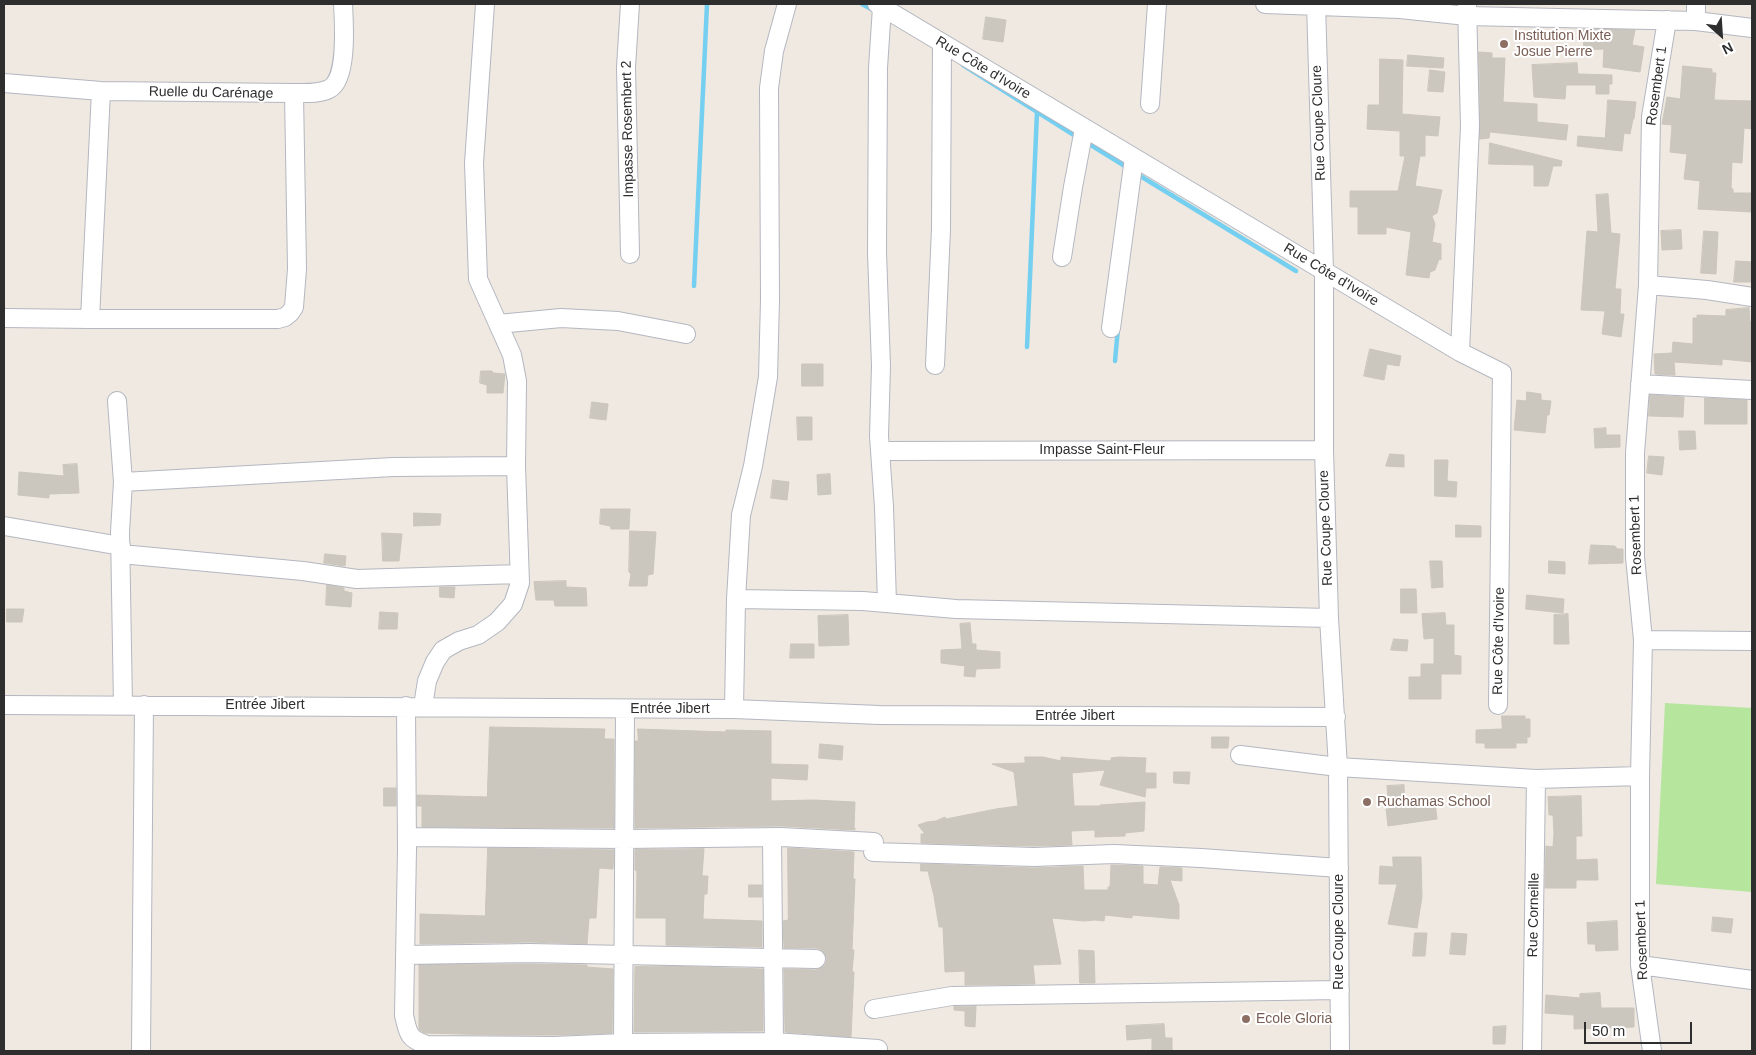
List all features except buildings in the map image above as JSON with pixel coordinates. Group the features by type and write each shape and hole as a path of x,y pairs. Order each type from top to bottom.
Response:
{"street":[{"name":"Ruelle du Carénage","path":"4,84 101,92 294,94 321,92 331,89 337,82 341,71 344,21 343,4"},
{"path":"485,4 474,163 478,279 512,355 517,382 516,466 520,583 513,604 498,622 478,635 459,641 442,650 414,706 407,837 404,1015 408,1031 415,1041 426,1045 554,1046 623,1043 774,1042 878,1049"},
{"name":"Impasse Rosembert 2","path":"630,4 626,67 630,254"},
{"path":"734,708 736,600 741,515 753,466 768,377 770,300 769,88 774,51 787,4"},
{"path":"1150,104 1158,4"},
{"path":"1265,4 1467,10 1667,20 1696,12 1752,28"},
{"name":"Rue Coupe Cloure","path":"1316,5 1324,272 1324,450 1329,618 1338,767 1340,1051"},
{"path":"879,6 877,252 881,366 879,436 884,508 887,603"},
{"name":"Rue Côte d'Ivoire","path":"879,6 1324,272 1460,352 1502,374 1498,704"},
{"path":"1460,352 1470,126 1467,10"},
{"name":"Rosembert 1","path":"1652,1051 1640,965 1640,776 1643,640 1635,557 1635,453 1648,285 1651,117 1667,20"},
{"path":"936,365 941,229 942,44"},
{"path":"90,319 101,92"},
{"path":"4,318 278,319 285,317 294,307 297,269 294,94"},
{"path":"1062,258 1084,128"},
{"path":"1110,328 1134,158"},
{"path":"1648,285 1707,290 1752,298"},
{"path":"498,324 561,318 618,321 686,334"},
{"path":"1640,384 1752,390"},
{"path":"117,401 123,482 120,532 123,705"},
{"name":"Impasse Saint-Fleur","path":"880,452 1324,450"},
{"path":"123,482 393,467 516,466"},
{"path":"4,526 121,550 357,579 519,574"},
{"path":"736,600 863,601 956,609 1329,618"},
{"path":"1643,640 1752,641"},
{"path":"141,1051 144,704"},
{"name":"Entrée Jibert","path":"4,705 144,704 625,709 734,708 879,715 1336,718"},
{"path":"623,1043 625,709"},
{"path":"1240,755 1338,767 1536,778 1640,776"},
{"name":"Rue Corneille","path":"1532,1051 1536,778"},
{"path":"407,837 772,837 874,847 1034,857 1114,854 1339,868"},
{"path":"772,837 774,1042"},
{"path":"405,955 530,954 816,959"},
{"path":"1640,965 1752,980"},
{"path":"874,1009 952,996 1340,990"}],"green space":[{"path":"1665,703 1752,708 1752,892 1656,884"}],"waterway":[{"path":"694,286 707,4"},
{"path":"862,4 873,10"},
{"path":"963,65 1077,137"},
{"path":"1027,347 1037,112"},
{"path":"1086,142 1128,168"},
{"path":"1137,174 1296,271"},
{"path":"1115,361 1118,328"}],"place":[{"name":"Institution Mixte Josue Pierre","path":"1504,44"},
{"name":"Ruchamas School","path":"1367,802"},
{"name":"Ecole Gloria","path":"1246,1019"}]}
